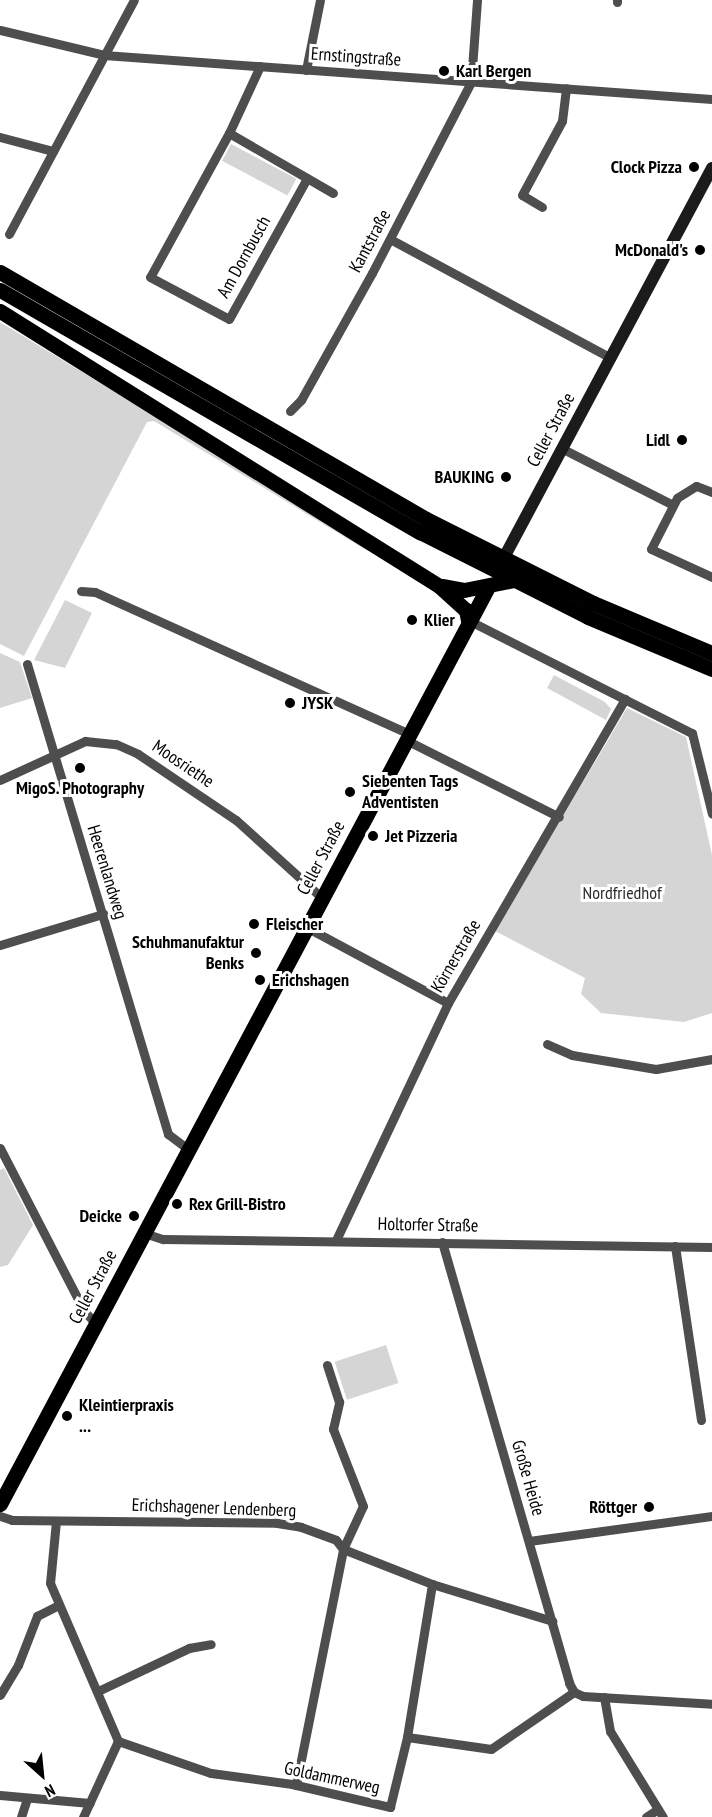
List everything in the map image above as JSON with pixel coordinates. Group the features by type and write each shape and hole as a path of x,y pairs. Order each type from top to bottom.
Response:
{"main road":[{"name":"Celler Straße","path":"0,1504 468,620 488,587 712,168"},
{"path":"0,272 486,559 712,653"},
{"path":"0,290 588,617 712,669"},
{"path":"0,311 439,586 466,610 468,620"},
{"path":"439,586 464,590 514,580 548,590 712,661"}],"street":[{"path":"9,234 134,0"},
{"path":"306,70 320,0"},
{"path":"471,82 477,0"},
{"name":"Ernstingstraße","path":"0,30 104,55 712,99"},
{"name":"Am Dornbusch","path":"260,66 229,133 150,278 229,319 307,178"},
{"name":"Kantstraße","path":"290,411 301,400 390,239 471,82"},
{"path":"542,207 522,195 562,121 566,88"},
{"path":"229,133 333,193"},
{"path":"0,137 53,152"},
{"path":"390,239 611,358"},
{"path":"562,449 673,505"},
{"path":"711,573 651,549 673,505 696,486 712,492"},
{"path":"81,591 95,591 408,737 559,817"},
{"path":"468,620 692,733 712,814"},
{"name":"Heerenlandweg","path":"27,664 168,1134 188,1149"},
{"name":"Körnerstraße","path":"336,1240 448,1003 559,817 625,699"},
{"name":"Moosriethe","path":"0,780 85,741 116,744 138,754 236,820 322,898"},
{"path":"701,762 712,761"},
{"path":"0,945 102,914"},
{"path":"306,927 448,1003"},
{"path":"547,1044 572,1055 656,1069 712,1059"},
{"path":"0,1148 87,1316 96,1324"},
{"name":"Holtorfer Straße","path":"144,1233 163,1239 712,1246"},
{"name":"Große Heide","path":"442,1242 574,1692"},
{"path":"675,1246 701,1420"},
{"path":"296,1785 343,1549 363,1506 333,1429 339,1402 327,1365"},
{"name":"Erichshagener Lendenberg","path":"0,1516 12,1520 277,1523 324,1534 343,1549 432,1584 552,1621"},
{"path":"529,1541 712,1516"},
{"path":"56,1521 50,1573 57,1606 98,1691 118,1741 83,1817"},
{"name":"Goldammerweg","path":"118,1741 211,1773 296,1785 390,1807 407,1737 432,1584"},
{"path":"0,1695 18,1665 38,1616 57,1606"},
{"path":"98,1691 189,1648 211,1644"},
{"path":"407,1737 491,1749 574,1692 604,1697 712,1704"},
{"path":"604,1697 610,1731 661,1813 646,1817"},
{"path":"0,1795 90,1803"},
{"path":"21,1817 27,1799"}],"green space":[{"path":"231,144 296,179 287,196 222,161"},
{"path":"0,322 368,546 366,550 154,421 147,422 24,656 0,644"},
{"path":"65,600 92,613 65,668 34,660"},
{"path":"0,653 20,662 32,698 0,708"},
{"path":"554,675 605,702 611,709 606,720 547,688"},
{"name":"Nordfriedhof","path":"627,708 686,737 712,855 712,1013 684,1022 601,1013 581,994 585,978 495,931"},
{"path":"4,1168 33,1225 8,1265 0,1267 0,1170"},
{"path":"386,1345 398,1383 347,1400 335,1362"}],"place":[{"name":"Karl Bergen","path":"444,71"},
{"name":"Clock Pizza","path":"694,167"},
{"name":"McDonald's","path":"700,250"},
{"name":"Lidl","path":"682,440"},
{"name":"BAUKING","path":"506,477"},
{"name":"Klier","path":"412,620"},
{"name":"JYSK","path":"290,703"},
{"name":"MigoS. Photography","path":"80,768"},
{"name":"Siebenten Tags Adventisten","path":"350,792"},
{"name":"Jet Pizzeria","path":"373,836"},
{"name":"Fleischer","path":"254,924"},
{"name":"Schuhmanufaktur Benks","path":"256,953"},
{"name":"Erichshagen","path":"260,980"},
{"name":"Rex Grill-Bistro","path":"177,1204"},
{"name":"Deicke","path":"134,1216"},
{"name":"Kleintierpraxis ...","path":"67,1416"},
{"name":"Röttger","path":"649,1507"}]}
